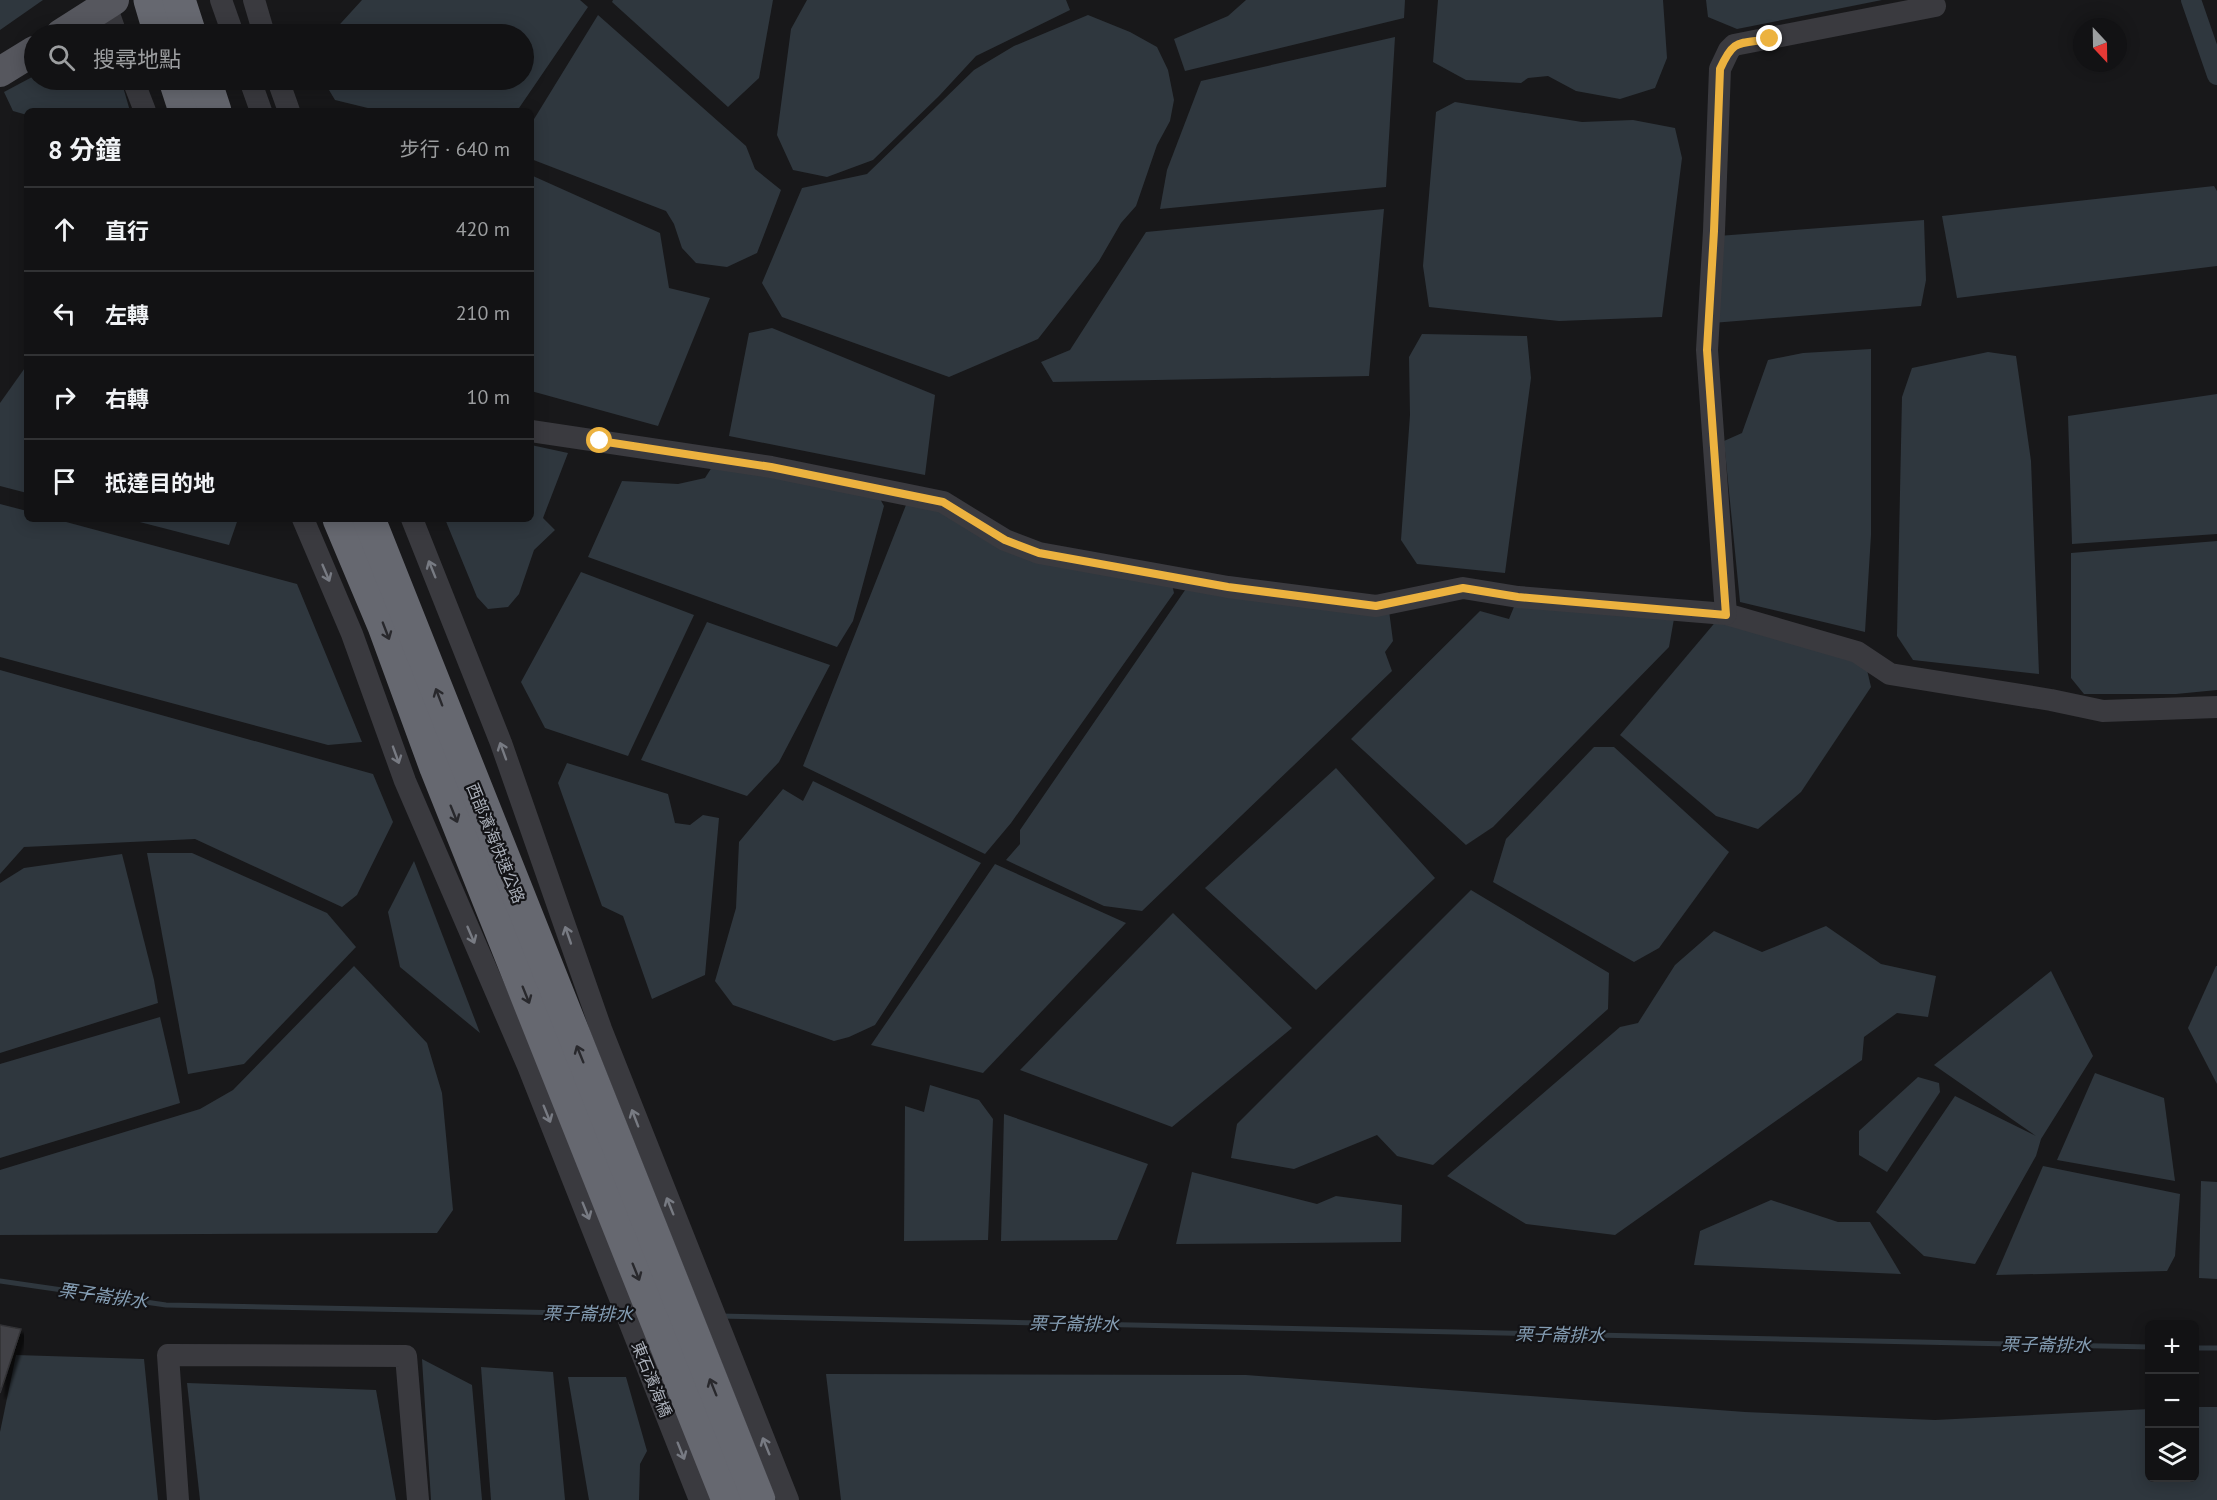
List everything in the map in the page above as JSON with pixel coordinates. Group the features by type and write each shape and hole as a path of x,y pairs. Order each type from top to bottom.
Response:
{"highway":[{"path":"178,90 184,108"},
{"path":"208,90 214,108"},
{"name":"西部濱海快速公路","path":"340,522 384,626 578,1158"},
{"name":"西部濱海快速公路","path":"370,522 641,1169"},
{"name":"東石濱海橋","path":"578,1158 728,1500"},
{"path":"641,1169 759,1500"}],"main road":[{"path":"76,24 108,2"},
{"path":"0,72 24,57"}],"street":[{"path":"220,0 229,24"},
{"path":"254,0 261,24"},
{"path":"108,2 114,24"},
{"path":"1726,615 1707,350 1720,69 1728,50 1734,45 1935,6"},
{"path":"137,90 144,108"},
{"path":"254,90 260,108"},
{"path":"282,90 288,108"},
{"path":"534,431 771,467 943,502 1005,540 1039,553 1228,587 1376,606 1463,588 1518,597 1726,615 1857,652 1890,674 2052,700 2103,711 2217,707"},
{"path":"304,522 352,634 405,781 528,1066 578,1158"},
{"path":"413,522 501,743 601,1029 641,1169 788,1500"},
{"name":"東石濱海橋","path":"578,1158 700,1500"},
{"path":"178,1500 168,1355 406,1356 418,1500"}],"shaded area":[{"path":"0,0 43,0 0,30"},
{"path":"362,0 580,0 588,7 534,86 534,24 340,24"},
{"path":"613,0 773,0 759,78 728,107 612,2"},
{"path":"807,0 1066,0 1070,10 976,56 939,96 873,160 827,177 793,170 777,135 791,29"},
{"path":"1246,0 1405,0 1404,18 1185,71 1174,39 1228,16"},
{"path":"1438,0 1663,0 1667,58 1655,88 1620,99 1576,91 1548,76 1528,78 1521,83 1466,80 1433,62"},
{"path":"1706,0 1882,0 1737,29 1708,17"},
{"path":"598,15 746,146 755,169 781,190 757,253 727,267 696,263 682,248 674,224 666,211 534,160 534,119"},
{"path":"1088,15 1130,32 1157,47 1168,70 1174,100 1170,121 1157,145 1136,206 1121,223 1099,261 1038,339 949,377 782,317 762,283 802,188 867,174 974,70 1014,46"},
{"path":"1395,37 1386,187 1160,209 1167,170 1201,81"},
{"path":"24,81 24,90 124,90 129,108 24,108 24,114 13,111 4,92"},
{"path":"329,90 531,90 519,108 368,108 335,100"},
{"path":"1455,102 1582,122 1633,120 1675,128 1682,158 1662,317 1559,321 1429,307 1423,266 1436,112"},
{"path":"534,176 660,233 669,288 710,298 658,426 534,392"},
{"path":"2214,186 2217,191 2217,266 1957,298 1942,216"},
{"path":"1384,209 1369,376 1053,382 1041,362 1070,350 1146,232"},
{"path":"1924,220 1926,280 1921,306 1712,323 1718,236"},
{"path":"772,328 935,395 925,475 729,436 749,333"},
{"path":"1422,334 1527,336 1531,378 1505,573 1417,564 1401,540 1410,415 1409,357"},
{"path":"1871,349 1871,535 1865,632 1740,602 1724,441 1742,433 1768,360 1803,353"},
{"path":"1988,352 2016,356 2031,461 2039,674 1913,660 1897,636 1902,397 1912,368"},
{"path":"24,369 24,492 0,486 0,403"},
{"path":"2217,394 2217,534 2072,544 2068,416"},
{"path":"534,446 568,453 543,518 555,530 534,550 519,594 508,607 488,609 477,597 446,522 534,522"},
{"path":"712,467 879,497 884,506 853,621 837,647 588,557 622,481 678,484 705,478"},
{"path":"931,500 1022,547 1170,576 1174,593 1011,823 985,854 803,766 906,505"},
{"path":"0,504 24,510 24,522 66,522 297,584 362,742 328,745 0,657"},
{"path":"140,522 237,522 229,545"},
{"path":"2217,541 2217,690 2176,694 2084,694 2071,678 2071,553"},
{"path":"581,572 694,615 628,756 545,728 521,682"},
{"path":"1192,580 1388,603 1393,641 1385,652 1392,671 1142,911 1104,906 1006,860 1020,844 1020,830"},
{"path":"1518,597 1675,613 1669,647 1493,827 1466,845 1351,739 1480,611 1509,619"},
{"path":"1718,619 1864,657 1871,687 1801,792 1758,829 1716,816 1620,735"},
{"path":"707,622 830,665 779,762 747,796 641,760"},
{"path":"0,670 373,774 393,822 357,895 342,907 195,839 24,847 0,874"},
{"path":"1594,747 1614,747 1729,852 1659,948 1634,962 1493,882 1506,839"},
{"path":"567,763 668,794 675,823 690,825 703,815 719,818 705,975 652,999 623,916 602,906 558,783"},
{"path":"1336,768 1435,878 1316,990 1205,888"},
{"path":"813,781 981,863 875,1025 834,1041 733,1005 715,981 736,908 739,842 783,789 803,801"},
{"path":"147,853 192,853 327,913 356,947 244,1064 188,1074"},
{"path":"122,854 158,1003 0,1053 0,883 24,868"},
{"path":"414,861 480,1033 400,967 388,912"},
{"path":"995,864 1126,923 983,1073 871,1045"},
{"path":"1471,890 1609,973 1608,1009 1433,1165 1397,1156 1377,1135 1294,1169 1231,1158 1237,1124"},
{"path":"1173,913 1292,1028 1172,1127 1020,1070"},
{"path":"1826,926 1881,964 1936,976 1928,1017 1897,1013 1864,1037 1862,1060 1615,1235 1526,1224 1447,1176 1620,1027 1638,1023 1675,965 1714,931 1762,952"},
{"path":"354,966 427,1043 442,1093 453,1210 437,1233 0,1235 0,1170 200,1109 233,1090"},
{"path":"2217,966 2217,1084 2188,1028"},
{"path":"2051,971 2093,1056 2041,1139 2036,1156 1975,1264 1924,1256 1876,1212 1955,1096 2036,1136 1934,1065"},
{"path":"160,1017 180,1103 0,1158 0,1064"},
{"path":"2095,1073 2164,1098 2175,1181 2057,1160"},
{"path":"1918,1077 1939,1083 1940,1092 1887,1172 1859,1155 1859,1131"},
{"path":"930,1085 979,1100 993,1119 988,1240 904,1241 905,1106 924,1112"},
{"path":"1004,1114 1148,1164 1117,1240 1001,1241"},
{"path":"2043,1166 2180,1194 2175,1256 2167,1271 1996,1275"},
{"path":"1192,1172 1317,1204 1336,1196 1402,1205 1401,1242 1176,1244"},
{"path":"2201,1181 2217,1182 2217,1279 2199,1278"},
{"path":"1771,1200 1838,1222 1870,1222 1901,1274 1694,1265 1700,1231"},
{"path":"16,1355 144,1359 158,1500 0,1500 0,1432"},
{"path":"422,1359 472,1385 482,1500 431,1500"},
{"path":"481,1367 553,1372 565,1500 491,1500"},
{"path":"826,1374 1246,1375 1745,1412 1935,1420 2145,1409 2145,1482 2199,1482 2199,1407 2217,1407 2217,1500 841,1500"},
{"path":"568,1377 626,1377 647,1451 640,1464 639,1500 589,1500"},
{"path":"187,1383 376,1390 396,1500 200,1500"}],"building":[{"path":"0,1325 21,1329 0,1393"}],"waterway":[{"path":"2191,0 2217,75"},
{"name":"栗子崙排水","path":"0,1281 166,1305 620,1314"},
{"name":"栗子崙排水","path":"720,1316 2145,1347"},
{"name":"栗子崙排水","path":"2199,1348 2217,1348"}],"route":[{"path":"600,441 771,467 943,502 1005,540 1039,553 1228,587 1376,606 1463,588 1518,597 1726,615 1707,350 1720,69 1728,50 1734,45 1770,39"}]}
